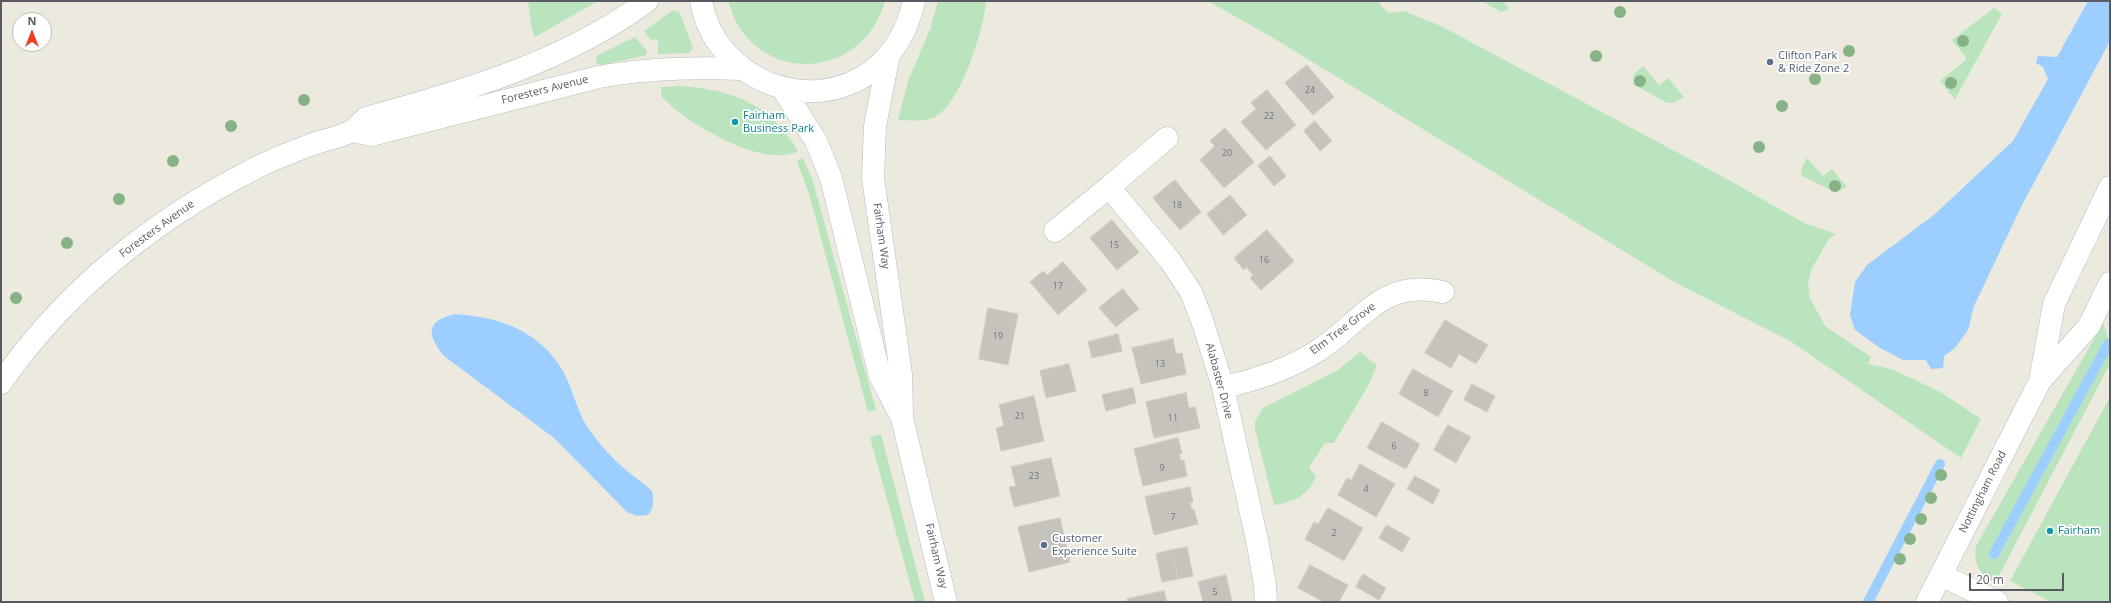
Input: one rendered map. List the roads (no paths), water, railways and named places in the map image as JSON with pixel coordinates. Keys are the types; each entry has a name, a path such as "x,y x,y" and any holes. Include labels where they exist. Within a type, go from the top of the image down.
{"street":[{"name":"Foresters Avenue","path":"1,383 38,335 104,269 165,221 221,185 261,165 352,130 366,118 473,87 529,66 583,41 626,16 647,1"},
{"path":"701,1 709,28 723,51 742,70 762,81 784,89 807,91 830,89 852,82 872,70 889,54 901,38 907,25 914,1"},
{"name":"Fairham Way","path":"889,54 875,126 873,178 901,374 902,418 946,602"},
{"name":"Foresters Avenue","path":"352,130 371,135 599,77 627,72 689,68 742,70"},
{"name":"Fairham Way","path":"784,89 816,141 831,178 880,376 902,418"},
{"path":"1055,231 1167,138"},
{"name":"Alabaster Drive","path":"1109,187 1169,259 1191,292 1203,323 1223,387 1257,540 1265,586 1266,602"},
{"name":"Nottingham Road","path":"2040,381 2054,304 2110,187"},
{"name":"Nottingham Road","path":"1927,602 2040,381 2088,326 2110,283"},
{"name":"Elm Tree Grove","path":"1223,387 1251,381 1288,367 1319,349 1373,306 1392,294 1412,289 1428,289 1443,292"},
{"path":"1940,575 1997,602"}],"water":[{"path":"2088,1 2110,1 2110,41 2021,207 1974,306 1968,330 1955,348 1944,356 1943,368 1931,369 1926,360 1903,360 1880,348 1855,330 1850,315 1855,282 1867,265 1935,214 2013,141 2048,79 2043,67 2036,63 2038,56 2057,57"},
{"path":"455,314 488,319 517,329 531,336 554,357 563,371 586,425 616,461 652,491 653,504 648,515 637,516 627,512 554,438 444,356 434,342 432,330 438,321"}],"waterway":[{"path":"1994,554 2108,344"},
{"path":"1868,602 1940,464"}],"place":[{"name":"Clifton Park & Ride Zone 2","path":"1770,62"},
{"name":"Fairham Business Park","path":"735,122"},
{"name":"Fairham","path":"2050,531"},
{"name":"Customer Experience Suite","path":"1044,545"}]}
